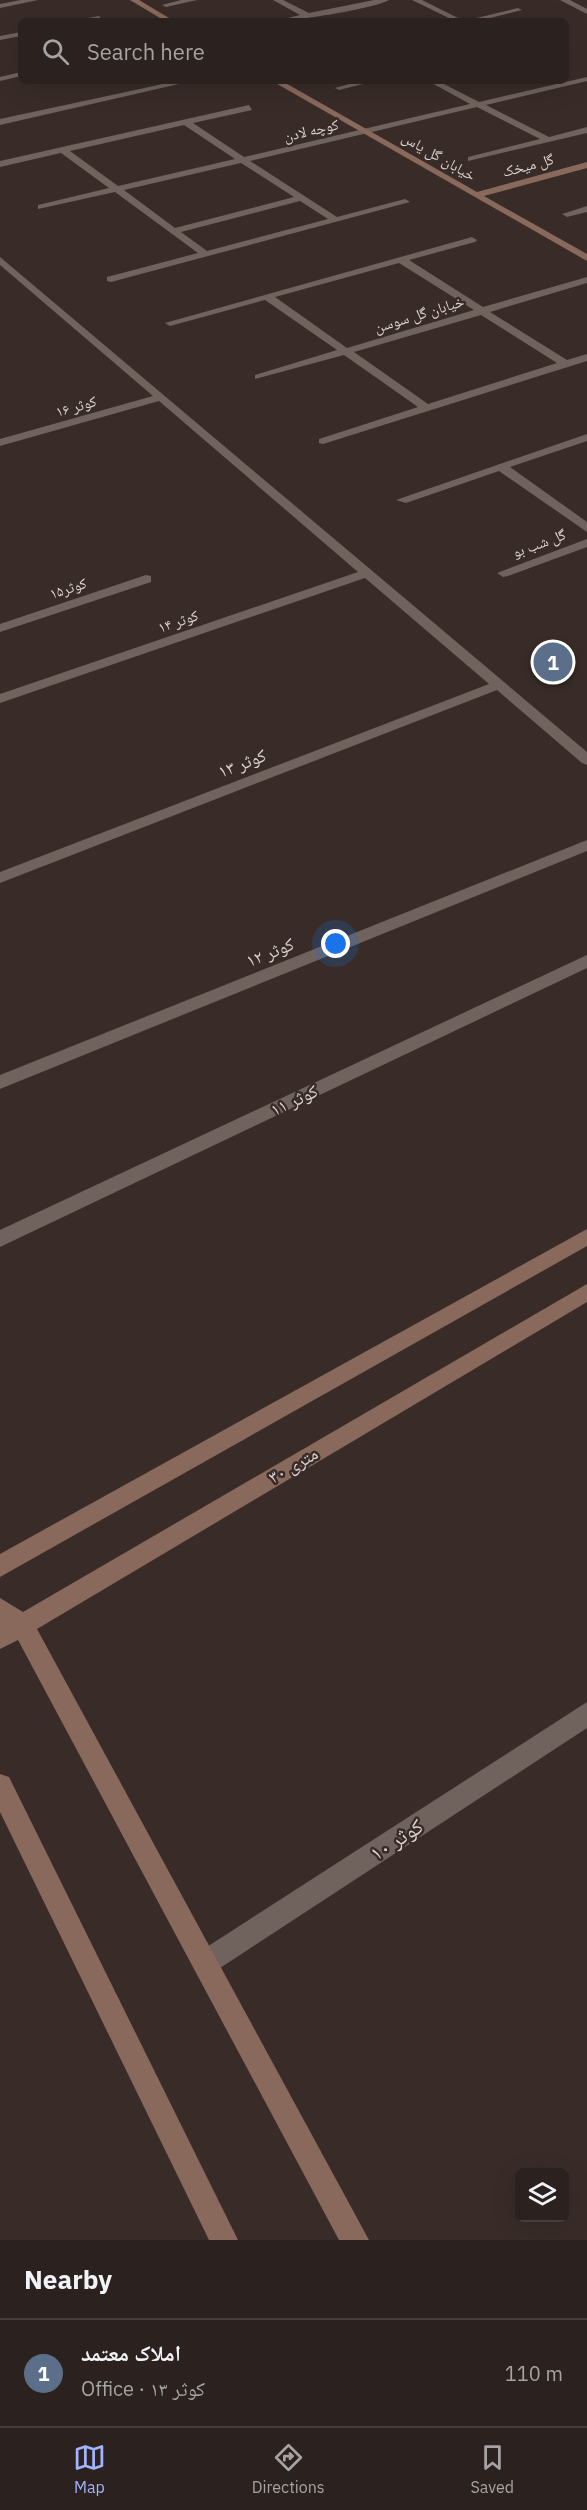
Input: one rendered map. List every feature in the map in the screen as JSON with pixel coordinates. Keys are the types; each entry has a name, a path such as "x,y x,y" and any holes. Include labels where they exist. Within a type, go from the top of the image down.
{"street":[{"path":"1,5 33,0"},
{"path":"134,0 165,18"},
{"path":"166,5 193,0"},
{"path":"277,0 314,18"},
{"path":"294,18 385,0"},
{"path":"416,0 455,18"},
{"path":"564,0 587,12"},
{"path":"482,18 518,10"},
{"path":"0,38 18,35"},
{"path":"569,73 586,80"},
{"path":"0,79 18,75"},
{"name":"کوچه لادن","path":"569,84 586,80"},
{"path":"0,122 174,84"},
{"name":"خیابان گل یاس","path":"281,84 587,258"},
{"path":"339,88 357,84"},
{"path":"438,84 548,140"},
{"name":"کوچه لادن","path":"41,207 568,84"},
{"path":"129,86 138,92"},
{"path":"0,164 249,108"},
{"path":"9,111 19,117"},
{"path":"184,122 335,220"},
{"path":"471,159 587,130"},
{"path":"63,150 205,254"},
{"name":"گل میخک","path":"476,195 587,165"},
{"name":"گل میخک","path":"489,202 587,176"},
{"path":"173,231 302,198"},
{"path":"111,279 405,202"},
{"path":"567,214 587,209"},
{"path":"170,323 472,240"},
{"path":"0,260 587,760"},
{"path":"401,260 566,364"},
{"name":"خیابان گل سوسن","path":"259,377 587,280"},
{"path":"268,297 426,408"},
{"path":"323,441 587,357"},
{"name":"کوثر ۱۶","path":"0,443 160,397"},
{"path":"402,500 587,437"},
{"path":"500,466 587,528"},
{"name":"گل شب بو","path":"503,573 587,543"},
{"name":"کوثر ۱۴","path":"0,699 366,573"},
{"name":"کوثر۱۵","path":"0,627 146,579"},
{"name":"کوثر ۱۳","path":"0,878 498,685"},
{"name":"کوثر ۱۲","path":"0,1082 587,845"},
{"name":"کوثر ۱۱","path":"0,1239 587,960"},
{"path":"0,1566 587,1237"},
{"name":"۳۰ متری","path":"11,1631 587,1292"},
{"path":"0,1610 205,1963 355,2240"},
{"name":"کوثر ۱۰","path":"205,1963 587,1714"},
{"path":"0,1786 224,2240"}],"place":[{"name":"املاک معتمد","path":"553,662"}]}
